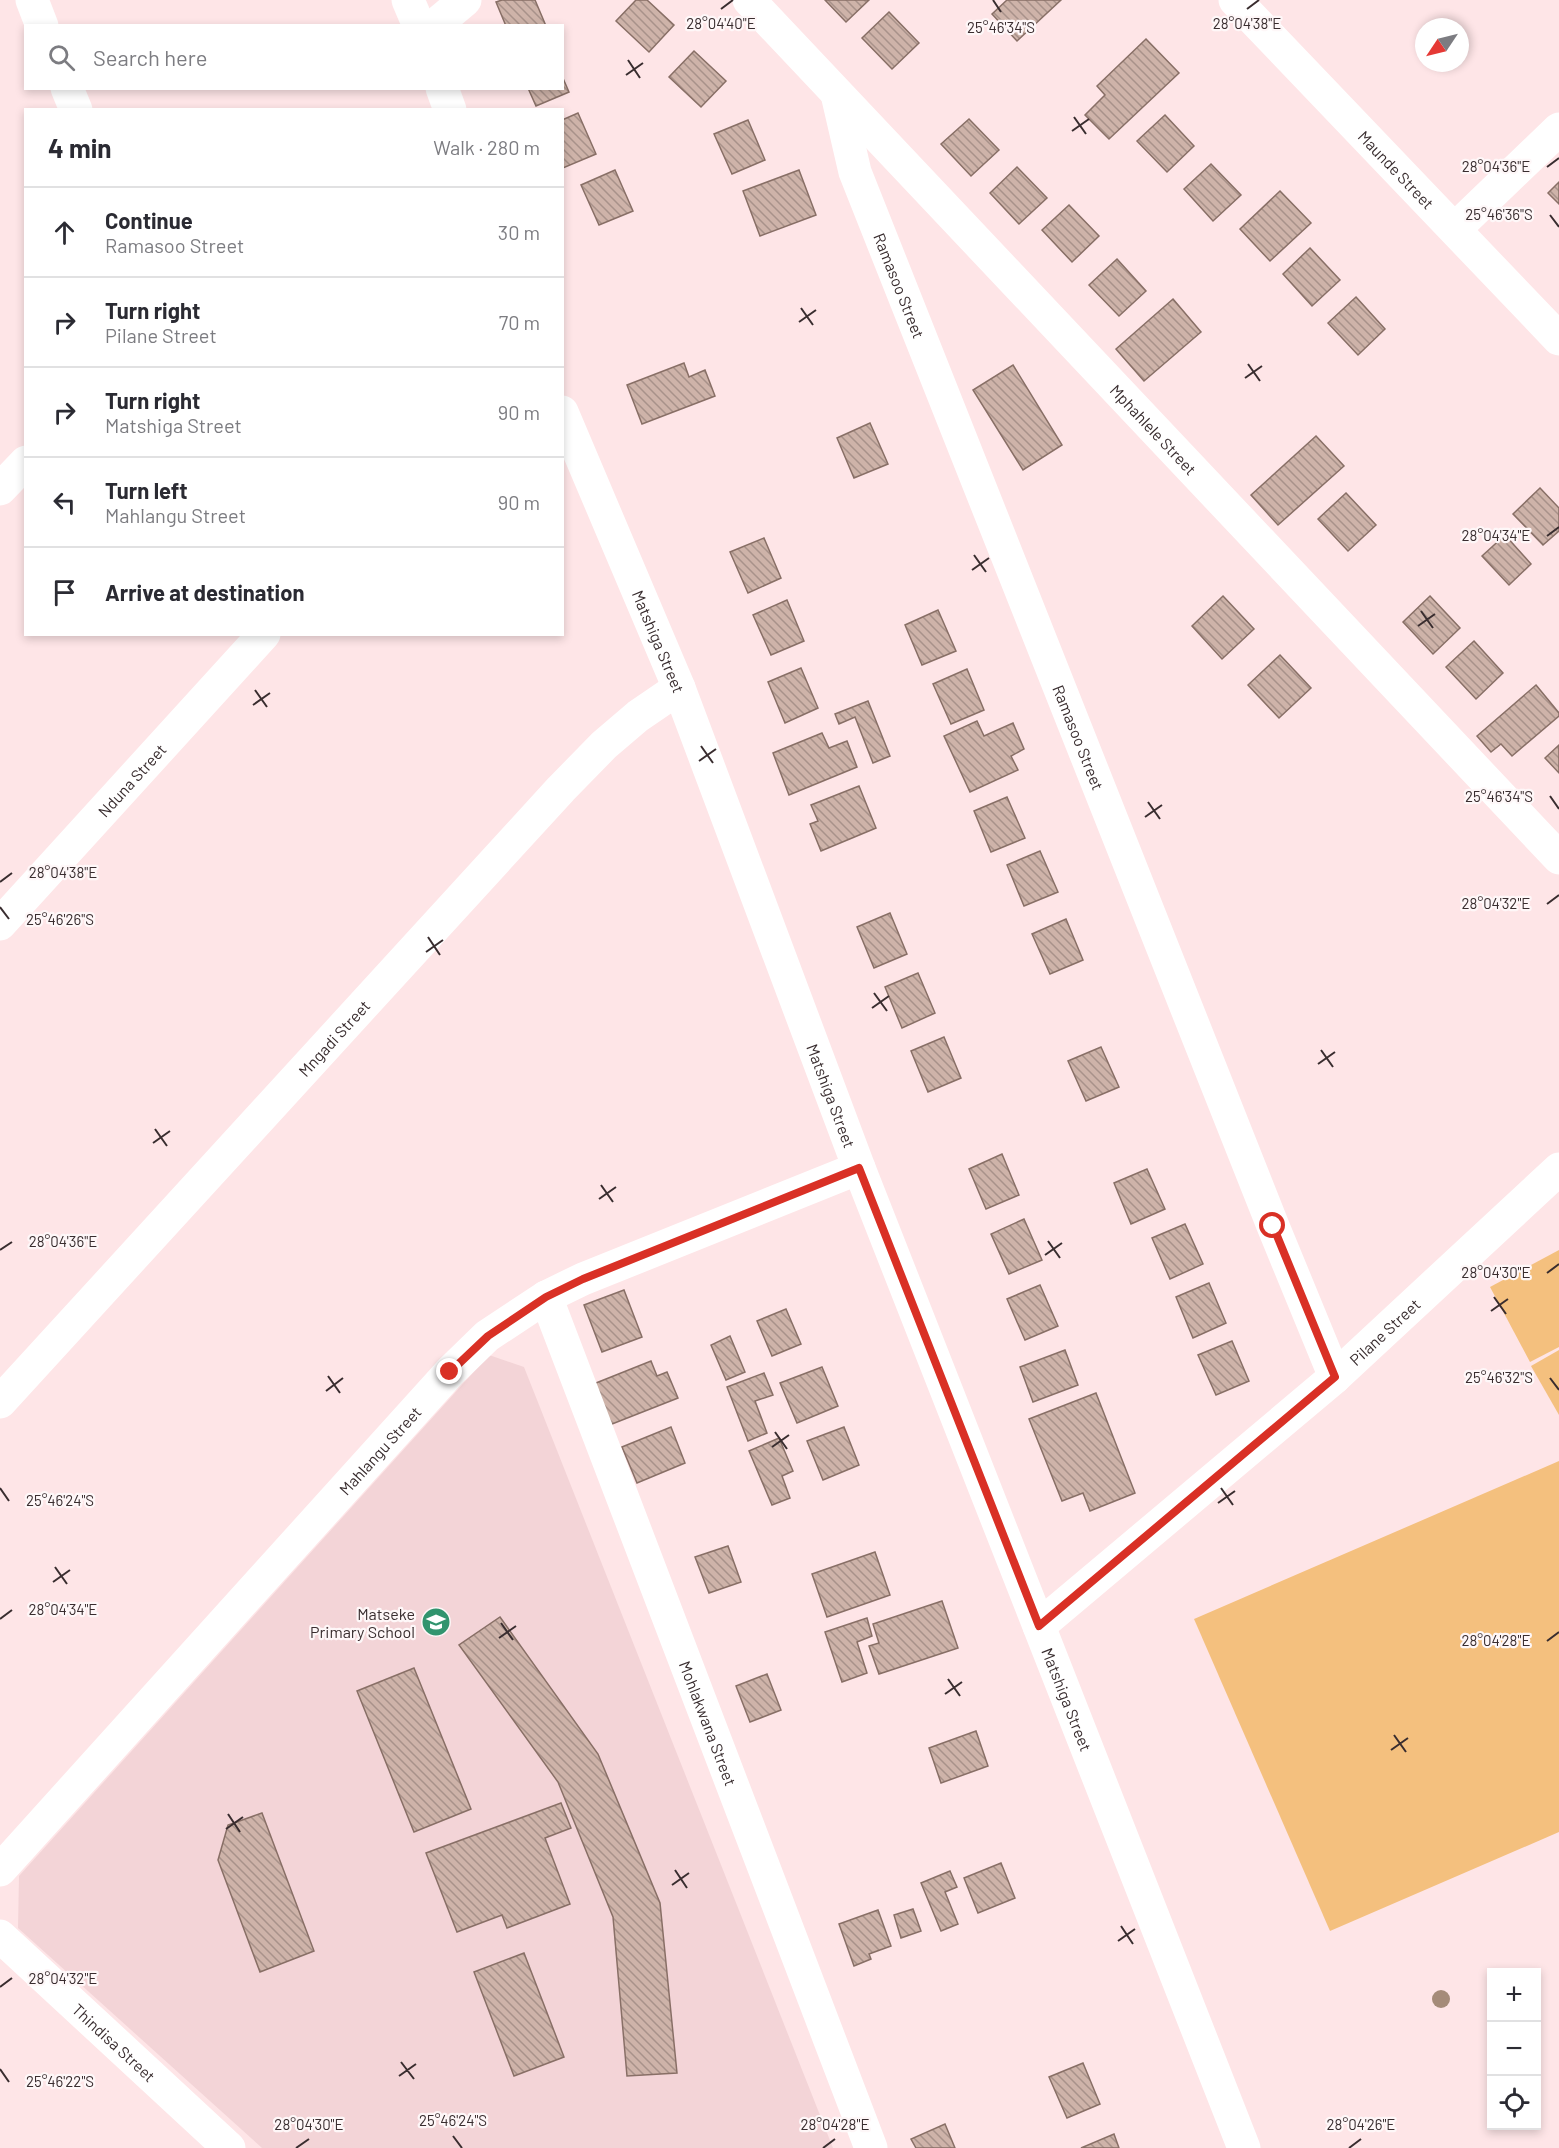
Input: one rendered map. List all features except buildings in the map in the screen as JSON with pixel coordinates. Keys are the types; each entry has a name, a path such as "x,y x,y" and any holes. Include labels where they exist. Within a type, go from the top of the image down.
{"street":[{"path":"32,0 41,24"},
{"path":"408,0 418,24"},
{"path":"436,24 465,0"},
{"name":"Mphahlele Street","path":"749,0 1559,858"},
{"name":"Maunde Street","path":"1235,0 1559,339"},
{"path":"68,90 75,108"},
{"path":"443,90 449,108"},
{"name":"Ramasoo Street","path":"837,94 855,172 1268,1214 1335,1377"},
{"path":"1455,229 1559,129"},
{"name":"Matshiga Street","path":"564,417 679,688 859,1168 1244,2148"},
{"path":"0,489 24,464"},
{"name":"Nduna Street","path":"0,924 262,636"},
{"name":"Mngadi Street","path":"0,1402 561,789 621,730 679,688"},
{"name":"Mahlangu Street","path":"0,1870 450,1372 488,1336 546,1297 622,1262 859,1168"},
{"name":"Pilane Street","path":"1039,1626 1335,1377 1559,1169"},
{"name":"Mohlakwana Street","path":"546,1297 872,2148"},
{"name":"Thindisa Street","path":"0,1936 229,2148"}],"shaded area":[{"path":"1559,1250 1559,1347 1530,1362 1490,1287"},
{"path":"1559,1350 1559,1415 1531,1366"},
{"name":"Matseke Primary School","path":"489,1355 524,1367 833,2148 262,2148 18,1928 19,1876"},
{"path":"1559,1461 1559,1832 1330,1931 1194,1619"}],"place":[{"name":"Matseke Primary School","path":"436,1622"}],"route":[{"path":"450,1372 488,1336 546,1297 622,1262 859,1168 1039,1626 1335,1377 1273,1226"}]}
